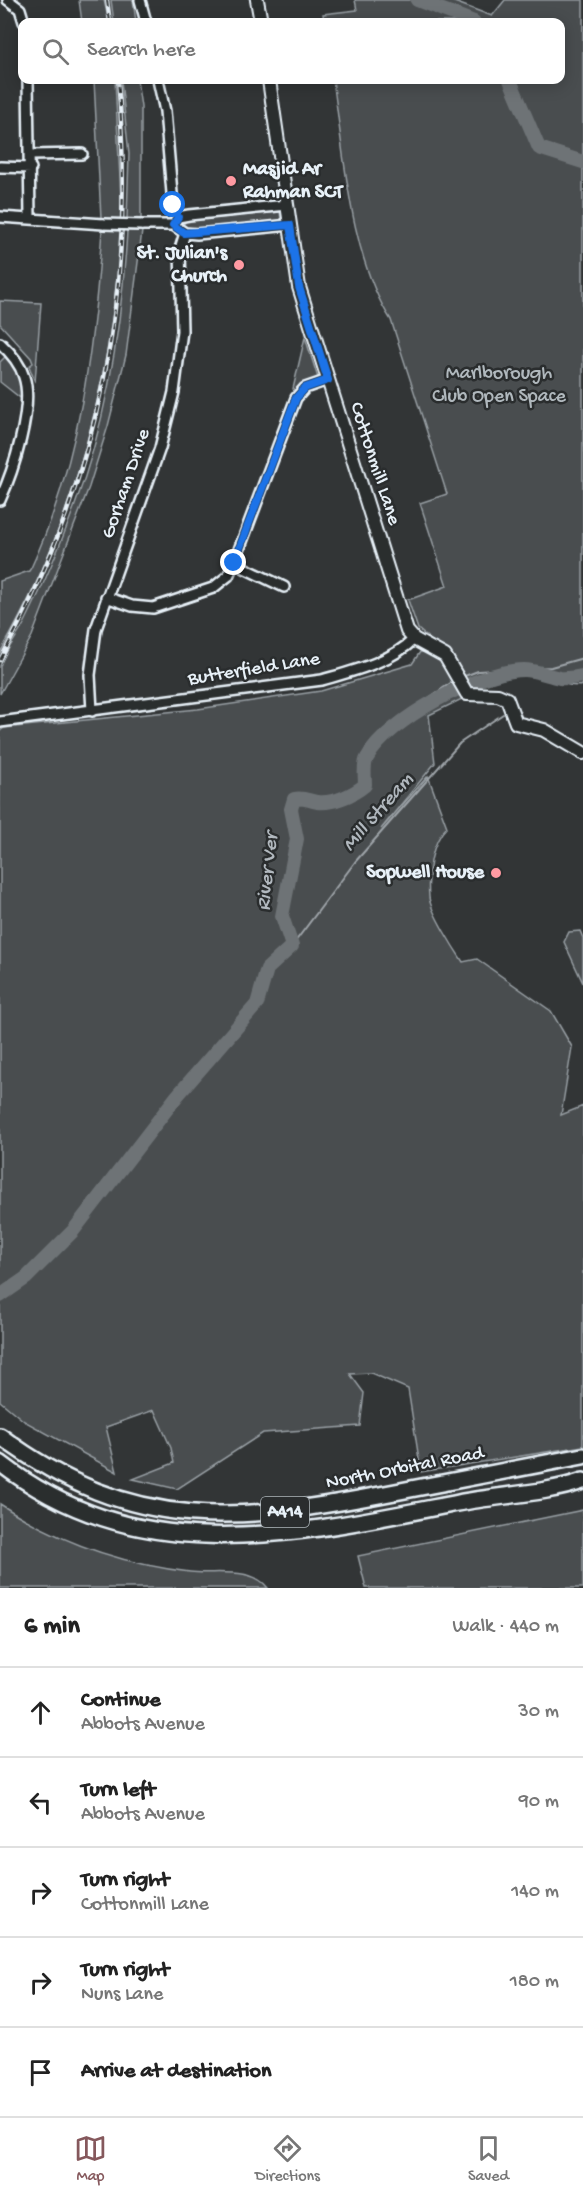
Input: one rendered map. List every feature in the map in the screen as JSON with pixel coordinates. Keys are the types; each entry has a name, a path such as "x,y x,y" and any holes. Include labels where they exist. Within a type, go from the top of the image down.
{"highway":[{"name":"North Orbital Road","path":"0,1436 40,1464 88,1488 158,1509 215,1515 256,1515 317,1507 583,1456"},
{"name":"A414","path":"0,1463 49,1494 93,1514 158,1532 207,1536 242,1537 287,1533 581,1483"}],"street":[{"path":"8,0 20,9 23,18"},
{"path":"140,0 145,18"},
{"path":"257,0 260,18"},
{"path":"28,84 31,155 30,218"},
{"path":"159,84 165,111 175,221 184,233 290,225"},
{"name":"Cottonmill Lane","path":"270,84 299,287 407,631 414,639"},
{"path":"31,155 82,154"},
{"path":"0,167 31,168"},
{"path":"0,217 141,225 287,205"},
{"name":"Gorham Drive","path":"92,711 92,652 106,597 160,448 174,392 182,331 181,245 184,233"},
{"path":"0,343 19,365 27,390 21,429 0,500"},
{"path":"106,597 132,606 153,608 213,588 228,576 296,398 305,388 328,380"},
{"path":"234,563 284,587"},
{"path":"414,639 444,656 470,695 498,695 507,699 516,723 544,730 583,753"},
{"name":"Butterfield Lane","path":"0,722 322,680 362,668 406,647 414,639"}],"green space":[{"path":"79,0 104,0 108,18 81,18"},
{"path":"111,0 133,0 135,18 113,18"},
{"name":"Marlborough Club Open Space","path":"355,0 449,0 492,16 505,0 583,0 583,685 569,685 531,673 523,673 468,685 441,649 418,629 408,600 447,586 420,503 447,494 391,320 377,295 366,266 345,172 334,84 565,84 565,18 324,18 323,14 357,10"},
{"path":"94,84 115,84 122,219 101,218"},
{"path":"121,84 138,84 141,107 141,219 127,220 129,154"},
{"path":"280,212 281,220 247,225 186,228 183,225 186,221"},
{"path":"102,230 121,231 109,341 85,450 49,554 0,653 0,581 29,571 31,568 62,487 73,445 89,360"},
{"path":"127,231 142,231 126,355 108,426 89,487 32,636 0,694 0,666 40,590 87,472 112,370"},
{"path":"0,301 41,303 35,382 29,366 33,363 31,358 0,324"},
{"path":"305,337 318,378 297,392 293,389"},
{"path":"6,356 21,376 23,400 0,382 0,362"},
{"path":"420,652 429,653 442,661 464,698 429,715 435,763 381,829 428,776 447,827 437,841 429,879 430,903 438,921 463,962 477,959 551,1011 572,1047 561,1115 583,1106 583,1446 421,1472 408,1389 371,1373 350,1374 364,1393 360,1426 263,1433 177,1489 133,1479 174,1463 171,1448 154,1410 106,1427 117,1472 24,1421 0,1401 0,731 4,728 198,709 321,691 412,664"},
{"path":"580,931 583,938 583,983 564,942 569,932"},
{"path":"0,1504 44,1530 115,1557 190,1572 243,1574 261,1581 268,1588 0,1588"},
{"path":"583,1510 583,1588 366,1588 358,1556"}],"waterway":[{"name":"River Ver","path":"417,0 464,18"},
{"name":"River Ver","path":"512,84 539,148 583,162"},
{"name":"River Ver","path":"462,677 478,671 551,667 583,658"},
{"name":"River Ver","path":"0,1296 26,1278 73,1231 177,1096 257,1004 267,969 292,946 282,916 297,839 291,809 294,799 330,802 360,789 365,785 367,758 378,743 394,728 437,700 484,678 524,670 560,678 583,676"},
{"path":"418,709 430,697 455,680"},
{"name":"Mill Stream","path":"292,946 355,862 460,743 503,714"}],"railway":[{"path":"107,0 109,18"},
{"path":"0,660 35,591 63,521 86,451 104,379 115,306 122,232 122,157 118,84"}],"place":[{"name":"Masjid Ar Rahman SCT","path":"231,181"},
{"name":"St. Julian's Church","path":"239,265"},
{"name":"Sopwell House","path":"496,873"}],"route":[{"path":"173,205 178,217 173,225 184,233 197,234 290,225 299,287 328,380 305,388 296,398 234,563"}]}
